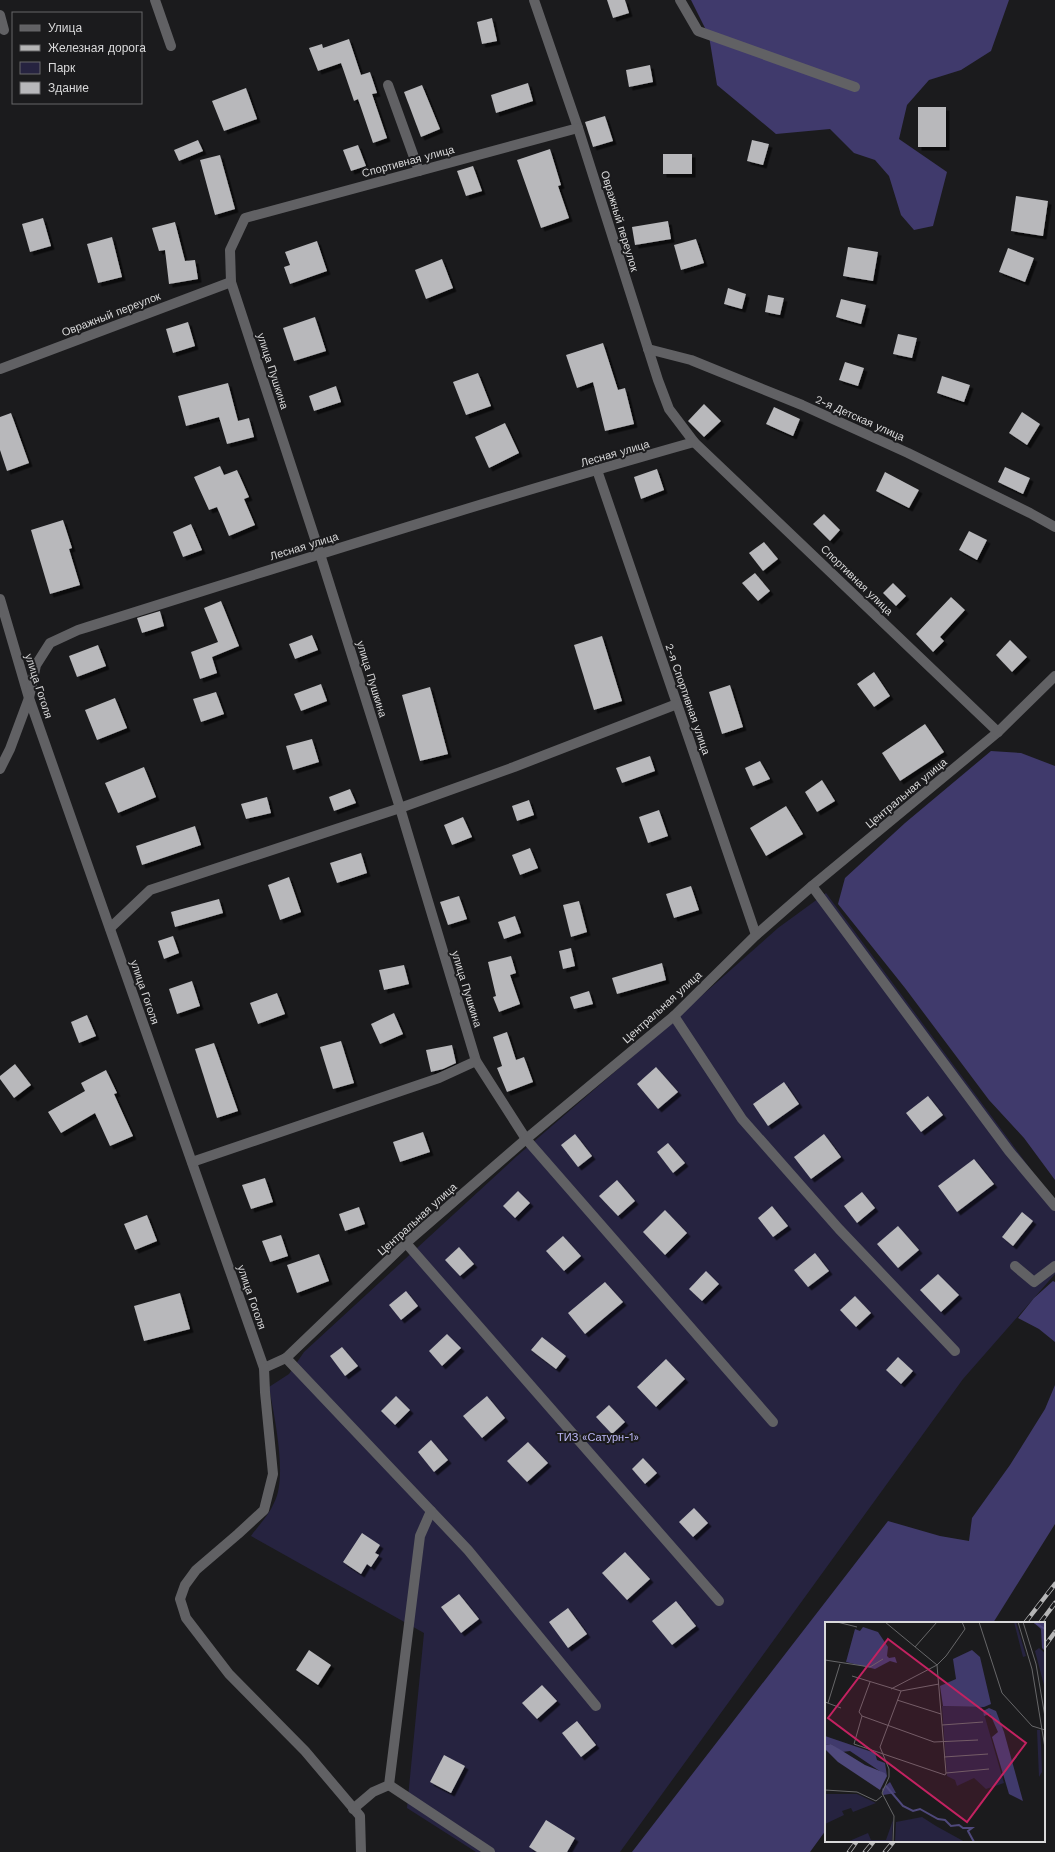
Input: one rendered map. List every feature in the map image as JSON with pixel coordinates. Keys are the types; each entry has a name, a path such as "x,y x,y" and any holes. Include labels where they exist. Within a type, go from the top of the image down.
{"street":[{"path":"155,0 171,46"},
{"name":"Овражный переулок","path":"534,0 578,128 648,350 669,409 697,444"},
{"path":"680,0 698,31 855,87"},
{"path":"0,15 4,30"},
{"path":"388,85 419,171"},
{"name":"Спортивная улица","path":"245,218 578,128"},
{"name":"улица Пушкина","path":"245,218 230,250 231,282 320,554 400,808 476,1061 526,1139 773,1422"},
{"name":"Овражный переулок","path":"0,369 231,282"},
{"name":"2-я Детская улица","path":"648,350 691,360 802,405 908,453 1030,513 1055,527"},
{"name":"Спортивная улица","path":"697,444 998,732"},
{"name":"Лесная улица","path":"0,769 10,749 29,698 36,665 50,643 78,630 320,554 597,470 697,444"},
{"name":"2-я Спортивная улица","path":"597,470 756,935"},
{"name":"улица Гоголя","path":"0,599 29,698 264,1368 273,1474 264,1510 196,1570 185,1585 180,1599 186,1618 229,1674 305,1751 360,1816 361,1852"},
{"name":"Центральная улица","path":"286,1358 406,1243 526,1139 674,1016 756,935 812,886 998,732 1055,676"},
{"path":"110,928 150,890 400,808 514,767 677,704"},
{"path":"812,886 1009,1151 1055,1206"},
{"path":"674,1016 742,1119 839,1229 955,1351"},
{"path":"192,1162 439,1078 476,1061"},
{"path":"406,1243 719,1601"},
{"path":"1015,1266 1034,1282 1055,1266"},
{"path":"264,1368 286,1358 468,1550 596,1706"},
{"path":"388,1785 420,1536 431,1511"},
{"path":"353,1809 373,1792 388,1785"},
{"path":"388,1785 490,1852"}],"green space":[{"name":"ТИЗ «Сатурн-1»","path":"826,893 1055,1202 1055,1274 963,1379 620,1852 476,1852 407,1808 424,1633 251,1536 274,1503 278,1492 280,1478 279,1446 269,1387 289,1374 304,1352 517,1156 646,1045 778,928"}],"shaded area":[{"path":"691,0 1009,0 991,51 961,70 929,80 907,105 899,139 947,172 933,226 914,230 901,215 889,176 875,160 854,153 830,129 776,134 717,85 709,36"},
{"path":"991,751 1021,753 1055,766 1055,1180 1024,1138 989,1100 905,988 838,904 845,878 905,823"},
{"path":"1053,1281 1055,1282 1055,1342 1039,1329 1018,1318 1034,1298"},
{"path":"1055,1385 1055,1524 994,1622 825,1622 825,1831 810,1852 632,1852 888,1521 940,1536 969,1541 972,1518 1010,1465 1045,1409"}],"building":[{"path":"607,0 625,0 629,13 613,18"},
{"path":"492,18 497,41 482,44 477,22"},
{"path":"349,39 361,75 370,72 377,93 372,94 387,138 373,143 358,99 354,101 341,63 318,71 309,48 322,44 323,48"},
{"path":"650,65 653,82 629,87 626,70"},
{"path":"528,83 533,101 496,113 491,95"},
{"path":"422,85 440,129 421,137 404,92"},
{"path":"246,88 257,119 224,131 212,101"},
{"path":"918,107 946,107 946,147 918,147"},
{"path":"605,116 613,141 593,147 585,122"},
{"path":"198,140 203,151 179,161 174,150"},
{"path":"752,140 769,144 763,165 747,161"},
{"path":"358,145 366,166 351,171 343,150"},
{"path":"550,149 561,185 558,186 569,218 541,228 517,160"},
{"path":"663,154 692,154 692,174 663,174"},
{"path":"220,155 235,209 215,215 200,160"},
{"path":"473,166 482,191 466,196 457,171"},
{"path":"1016,196 1048,201 1043,236 1011,231"},
{"path":"43,218 51,246 30,252 22,224"},
{"path":"668,221 671,239 635,245 632,227"},
{"path":"175,222 185,261 195,260 198,279 169,284 165,250 159,251 152,228"},
{"path":"112,237 122,277 98,283 87,244"},
{"path":"696,239 704,263 681,270 674,245"},
{"path":"317,241 327,271 290,284 284,267 290,265 285,252"},
{"path":"848,247 878,252 873,281 843,276"},
{"path":"1008,248 1034,258 1025,282 999,272"},
{"path":"442,259 453,288 426,299 415,270"},
{"path":"728,288 746,294 742,309 724,304"},
{"path":"768,295 784,298 780,315 765,312"},
{"path":"841,299 866,305 861,324 836,317"},
{"path":"315,317 326,351 294,361 283,328"},
{"path":"188,322 195,346 173,353 166,329"},
{"path":"898,334 917,338 912,358 893,354"},
{"path":"603,343 618,390 625,388 634,424 605,431 593,382 577,388 566,355"},
{"path":"845,362 864,368 858,386 839,380"},
{"path":"478,373 491,406 466,415 453,382"},
{"path":"942,376 970,385 964,402 937,393"},
{"path":"228,383 238,421 249,418 254,437 227,444 219,417 186,426 178,396"},
{"path":"336,386 341,402 314,411 309,396"},
{"path":"704,404 721,421 704,437 688,421"},
{"path":"774,407 800,419 793,436 766,424"},
{"path":"1022,412 1040,424 1027,445 1009,433"},
{"path":"11,413 29,463 7,471 0,450 0,417"},
{"path":"505,423 519,453 489,468 475,437"},
{"path":"220,466 224,475 237,470 249,497 244,499 255,525 229,536 217,507 209,510 194,477"},
{"path":"1005,467 1030,478 1023,494 998,482"},
{"path":"657,469 664,490 641,499 634,477"},
{"path":"885,472 919,490 909,508 876,491"},
{"path":"824,514 840,530 830,541 813,524"},
{"path":"63,520 72,548 69,549 80,585 50,594 31,530"},
{"path":"191,524 202,550 183,557 173,532"},
{"path":"969,531 987,540 977,560 959,550"},
{"path":"764,542 778,559 763,571 749,553"},
{"path":"755,573 770,591 758,601 742,583"},
{"path":"893,583 906,596 896,606 883,593"},
{"path":"951,597 965,610 940,637 944,641 933,652 916,634"},
{"path":"221,601 239,646 212,657 217,673 200,679 191,652 218,642 204,608"},
{"path":"160,611 164,626 142,633 137,618"},
{"path":"312,635 318,650 295,659 289,644"},
{"path":"602,636 622,701 594,710 574,645"},
{"path":"1010,640 1027,657 1012,672 996,655"},
{"path":"98,645 106,666 77,677 69,656"},
{"path":"874,672 890,696 874,707 857,684"},
{"path":"321,684 327,701 301,711 294,694"},
{"path":"730,685 743,727 722,734 709,692"},
{"path":"430,687 448,754 420,761 402,695"},
{"path":"216,692 224,714 201,722 193,699"},
{"path":"115,698 127,728 97,740 85,710"},
{"path":"925,724 944,752 900,781 882,753"},
{"path":"312,739 319,762 293,770 286,746"},
{"path":"650,756 655,771 622,783 616,768"},
{"path":"760,761 770,779 753,786 745,768"},
{"path":"144,767 156,797 118,813 105,783"},
{"path":"822,780 835,801 817,812 805,792"},
{"path":"350,789 356,803 334,811 329,797"},
{"path":"267,797 271,813 246,819 241,804"},
{"path":"529,800 534,815 517,821 512,806"},
{"path":"786,806 803,834 766,856 750,828"},
{"path":"659,810 668,836 648,843 639,817"},
{"path":"463,817 472,837 452,845 444,825"},
{"path":"195,826 201,845 142,865 136,846"},
{"path":"530,848 538,868 520,875 512,855"},
{"path":"361,853 367,873 337,883 330,863"},
{"path":"289,877 301,912 280,920 268,885"},
{"path":"691,886 699,910 674,918 666,894"},
{"path":"459,896 467,919 448,925 440,902"},
{"path":"219,899 223,913 175,927 171,912"},
{"path":"579,901 587,932 571,937 563,905"},
{"path":"515,916 521,933 504,939 498,922"},
{"path":"173,936 179,953 164,959 158,941"},
{"path":"571,948 575,966 563,969 559,951"},
{"path":"511,956 516,973 510,975 520,1004 499,1012 493,997 496,996 488,962"},
{"path":"662,963 666,980 617,994 612,978"},
{"path":"404,965 409,984 384,990 379,970"},
{"path":"192,981 200,1006 177,1014 169,989"},
{"path":"589,991 593,1004 574,1009 570,997"},
{"path":"277,993 285,1014 258,1024 250,1003"},
{"path":"394,1013 403,1034 380,1044 371,1024"},
{"path":"87,1015 96,1036 79,1043 71,1022"},
{"path":"507,1032 516,1060 524,1057 533,1082 507,1092 497,1068 502,1066 493,1037"},
{"path":"341,1041 354,1083 333,1089 320,1047"},
{"path":"214,1043 238,1111 217,1118 195,1049"},
{"path":"452,1045 456,1063 443,1069 431,1072 426,1050"},
{"path":"15,1064 31,1085 14,1098 0,1079 0,1076"},
{"path":"656,1067 678,1092 658,1109 637,1084"},
{"path":"106,1070 117,1093 114,1094 133,1136 110,1146 95,1113 61,1133 48,1112 85,1091 81,1083"},
{"path":"784,1082 799,1104 768,1126 753,1104"},
{"path":"928,1096 943,1115 921,1132 906,1113"},
{"path":"423,1132 430,1152 400,1162 393,1142"},
{"path":"575,1134 592,1156 578,1167 561,1145"},
{"path":"824,1134 841,1157 811,1179 794,1157"},
{"path":"668,1143 685,1163 673,1173 657,1152"},
{"path":"974,1159 994,1184 957,1212 938,1186"},
{"path":"265,1178 273,1202 251,1209 242,1185"},
{"path":"617,1180 635,1201 618,1216 599,1196"},
{"path":"518,1191 530,1203 515,1218 503,1206"},
{"path":"862,1192 875,1208 857,1223 844,1206"},
{"path":"772,1206 788,1226 773,1237 758,1218"},
{"path":"359,1207 365,1224 345,1231 339,1214"},
{"path":"665,1210 687,1233 665,1255 643,1232"},
{"path":"1022,1212 1033,1221 1013,1246 1002,1237"},
{"path":"147,1215 157,1241 135,1250 124,1224"},
{"path":"898,1226 919,1250 898,1268 877,1244"},
{"path":"281,1235 288,1256 270,1262 262,1241"},
{"path":"563,1236 581,1256 564,1271 546,1251"},
{"path":"459,1247 474,1264 460,1276 445,1260"},
{"path":"815,1253 829,1271 808,1287 794,1270"},
{"path":"319,1254 329,1281 297,1293 287,1265"},
{"path":"706,1271 719,1284 702,1301 689,1289"},
{"path":"938,1274 959,1295 941,1312 920,1290"},
{"path":"605,1282 623,1302 585,1334 568,1313"},
{"path":"406,1291 418,1306 401,1320 389,1305"},
{"path":"180,1293 190,1329 144,1341 134,1306"},
{"path":"855,1296 871,1313 856,1327 840,1310"},
{"path":"447,1334 461,1348 442,1366 429,1351"},
{"path":"542,1337 566,1356 556,1369 531,1350"},
{"path":"342,1347 358,1366 345,1376 330,1356"},
{"path":"898,1357 913,1371 901,1384 886,1370"},
{"path":"666,1359 685,1379 656,1407 637,1387"},
{"path":"396,1396 410,1410 395,1425 381,1411"},
{"path":"487,1396 505,1418 482,1438 463,1416"},
{"path":"609,1405 625,1422 612,1434 596,1417"},
{"path":"431,1440 448,1460 434,1472 418,1452"},
{"path":"528,1442 548,1463 527,1482 507,1461"},
{"path":"643,1458 657,1473 645,1484 632,1469"},
{"path":"694,1508 708,1523 693,1537 679,1522"},
{"path":"362,1533 380,1545 375,1553 379,1555 371,1567 367,1564 361,1574 343,1562"},
{"path":"625,1552 650,1579 627,1600 602,1573"},
{"path":"459,1594 479,1619 461,1633 441,1607"},
{"path":"676,1601 696,1626 672,1645 652,1621"},
{"path":"568,1608 587,1634 568,1648 549,1622"},
{"path":"309,1650 331,1665 318,1685 296,1670"},
{"path":"542,1685 557,1701 537,1719 522,1703"},
{"path":"577,1721 596,1745 581,1757 562,1733"},
{"path":"444,1755 465,1766 451,1793 430,1782"},
{"path":"546,1820 575,1838 567,1852 537,1852 529,1847"}],"railway":[{"path":"1026,1622 1055,1584"},
{"path":"1041,1622 1055,1603"},
{"path":"1045,1646 1055,1632"},
{"path":"849,1852 856,1842"},
{"path":"865,1852 873,1842"},
{"path":"885,1852 893,1842"}]}
